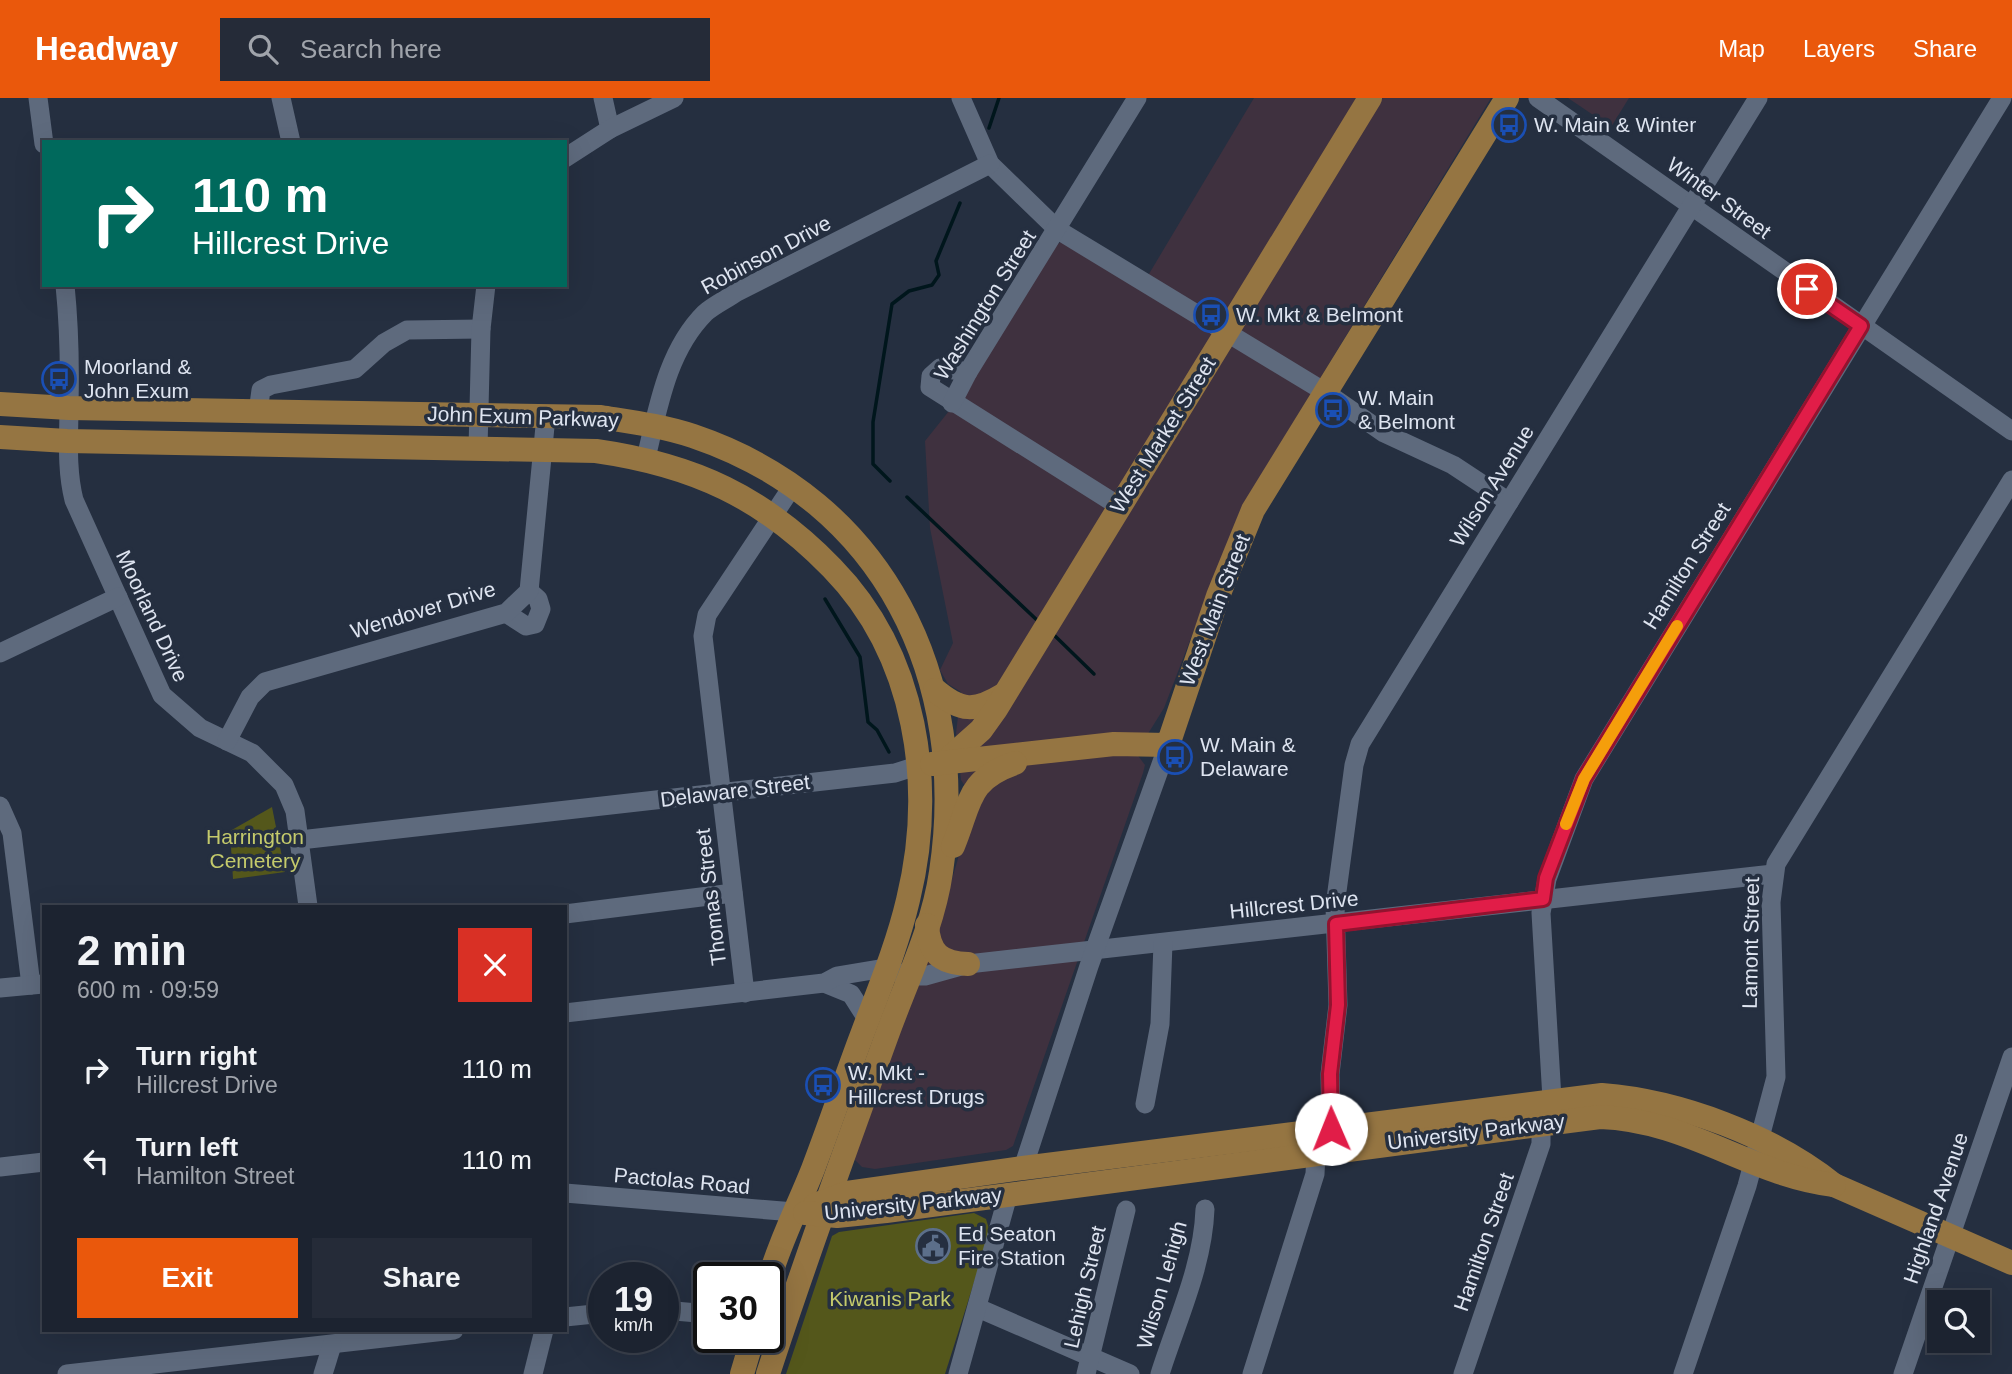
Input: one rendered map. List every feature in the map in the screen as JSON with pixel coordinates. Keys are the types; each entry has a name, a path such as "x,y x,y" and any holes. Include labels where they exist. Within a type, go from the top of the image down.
{"main road":[{"name":"West Market Street","path":"945,762 981,730 1370,98"},
{"name":"West Main Street","path":"1168,745 1184,691 1253,510 1507,98"},
{"name":"John Exum Parkway","path":"0,404 69,408 601,417 654,425 725,449 792,487 858,544 891,589 916,637 935,690 945,762 947,829 941,876 927,925"},
{"name":"John Exum Parkway","path":"0,437 67,441 596,451 646,458 707,478 772,514 854,590 871,617 897,671 910,706 920,765 916,845 896,972"},
{"path":"935,690 955,706 968,708 986,705 1003,695"},
{"path":"981,730 979,742 982,750 998,758"},
{"name":"Delaware Street","path":"920,765 1044,754 1114,744 1168,745"},
{"path":"941,876 971,796 979,783 989,773 1044,754"},
{"path":"776,1262 867,1019 927,925"},
{"path":"927,925 928,941 939,956 950,963 968,964"},
{"path":"784,1303 822,1208 896,972"},
{"name":"University Parkway","path":"822,1208 847,1193 1552,1099 1602,1095 1661,1102 1689,1110 1756,1152"},
{"name":"University Parkway","path":"794,1212 822,1208 861,1214 1600,1117 1646,1122 1701,1139 1811,1166 1834,1185 2012,1263"},
{"path":"742,1374 748,1353"},
{"path":"768,1374 771,1353"}],"street":[{"path":"38,98 43,140"},
{"path":"281,98 291,140"},
{"path":"603,98 610,129"},
{"path":"567,157 610,129 674,98"},
{"path":"961,98 990,164 1058,230 1325,392 1384,433 1453,465 1509,502"},
{"name":"Washington Street","path":"952,403 968,372 1137,98"},
{"name":"Winter Street","path":"1538,98 2012,431"},
{"name":"Wilson Avenue","path":"1331,1129 1330,1074 1338,1005 1335,906 1354,765 1360,744 1759,98"},
{"name":"Hamilton Street","path":"1552,1099 1541,913 1546,878 1584,779 2002,98"},
{"name":"Robinson Drive","path":"646,458 675,356 685,336 707,311 737,292 990,164"},
{"name":"Moorland Drive","path":"65,287 70,332 67,441 69,481 74,500 162,695 200,728 252,753 284,786 295,811 308,905"},
{"path":"478,448 485,287"},
{"path":"258,412 261,390 271,384 355,369 384,343 407,330 481,330"},
{"path":"968,372 940,368 931,376 930,387 1119,506"},
{"path":"506,613 526,626 535,624 541,609 538,599 529,591 545,416"},
{"name":"Lamont Street","path":"1683,1374 1756,1152 1776,1077 1771,902 1776,864 2012,480"},
{"name":"Thomas Street","path":"745,993 703,636 707,615 792,487"},
{"name":"Wendover Drive","path":"227,741 250,696 265,682 506,613 529,591"},
{"path":"0,653 118,597"},
{"name":"West Main Street","path":"1023,1168 1094,951 1168,745"},
{"name":"Delaware Street","path":"300,840 899,773 920,765"},
{"path":"0,806 12,833 38,984 0,988"},
{"name":"Hillcrest Drive","path":"567,1013 824,983 837,976 896,972 925,976 968,964 1773,874"},
{"path":"567,914 733,893"},
{"path":"1145,1104 1160,1024 1163,943"},
{"path":"824,983 850,994 867,1019"},
{"name":"Highland Avenue","path":"1903,1374 2012,1057"},
{"name":"Hamilton Street","path":"1463,1374 1541,1144 1541,1123"},
{"path":"1251,1374 1315,1174 1316,1153"},
{"path":"0,1167 42,1162"},
{"name":"Pactolas Road","path":"567,1194 794,1212"},
{"path":"958,1374 1007,1195"},
{"name":"Wilson Lehigh","path":"1160,1374 1184,1306 1204,1230 1205,1209"},
{"name":"Lehigh Street","path":"1089,1366 1126,1210"},
{"path":"978,1308 1089,1366 1130,1374"},
{"path":"567,1317 588,1315"},
{"path":"67,1374 120,1371 438,1332"},
{"path":"533,1374 544,1332"},
{"path":"323,1374 332,1345"}],"shaded area":[{"path":"1254,98 1491,98 1241,508 1164,708 1136,753 1145,765 1143,773 1013,1146 1006,1150 875,1169 862,1167 854,1159 937,930 975,801 961,780 956,733 961,692 948,684 940,670 953,643 930,528 925,441 965,391 1054,246 1061,242 1140,289"},
{"path":"1568,98 1629,98 1611,127"}],"green space":[{"name":"Harrington Cemetery","path":"272,807 285,872 233,879 230,831"},
{"name":"Kiwanis Park","path":"974,1213 986,1219 990,1232 945,1374 786,1374 832,1236 839,1232"}],"waterway":[{"path":"989,128 999,98"},
{"path":"890,481 873,464 873,422 892,304 909,291 932,285 939,275 936,261 960,203"},
{"path":"907,497 1039,622"},
{"path":"825,599 860,657 868,722 877,730 889,752"},
{"path":"1053,634 1094,674"}],"slow traffic":[{"path":"1566,824 1584,779 1677,626"}],"place":[{"name":"W. Main & Winter","path":"1509,125"},
{"name":"W. Mkt & Belmont","path":"1211,315"},
{"name":"Moorland & John Exum","path":"59,379"},
{"name":"W. Main & Belmont","path":"1333,410"},
{"name":"W. Main & Delaware","path":"1175,757"},
{"name":"W. Mkt - Hillcrest Drugs","path":"823,1085"},
{"name":"Ed Seaton Fire Station","path":"933,1246"}],"route":[{"path":"1331,1129 1330,1074 1338,1005 1336,924 1543,899 1546,878 1584,779 1861,326 1807,289"}]}
